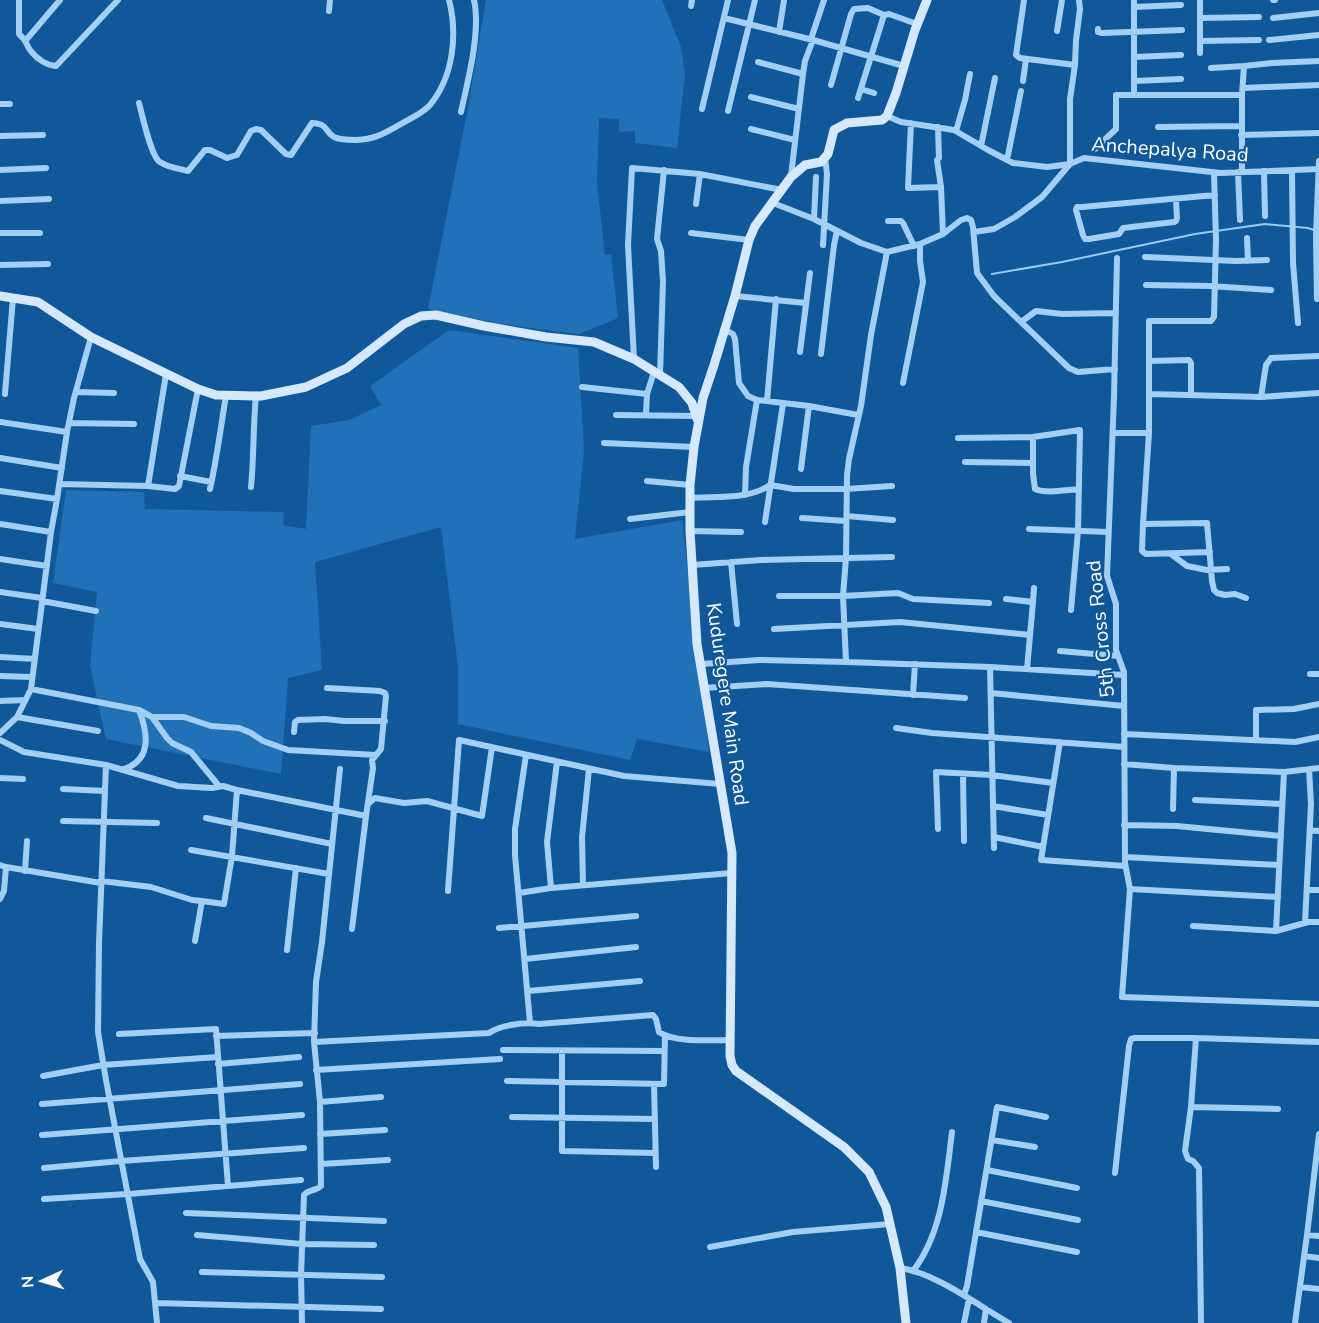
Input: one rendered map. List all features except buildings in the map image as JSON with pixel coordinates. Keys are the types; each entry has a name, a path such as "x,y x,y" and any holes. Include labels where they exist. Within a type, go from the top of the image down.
{"street":[{"path":"19,0 19,34 26,40 29,50 46,65 56,66 118,0"},
{"path":"26,40 60,0"},
{"path":"329,11 330,0"},
{"path":"139,103 159,162 188,171 205,150 227,158 237,155 251,131 256,129 261,130 286,154 291,155 312,123 319,123 327,127 332,136 338,138 356,140 375,138 421,113 438,93 448,73 451,54 453,27 449,0"},
{"path":"461,112 476,32 477,12 474,0"},
{"path":"702,109 728,0"},
{"path":"728,111 755,0"},
{"path":"779,32 784,0"},
{"path":"791,177 805,61 824,0"},
{"path":"823,245 825,157 828,154 834,130 847,123 882,120 887,116 927,0"},
{"path":"1024,0 1015,52 1017,57 1075,65"},
{"path":"1057,31 1062,0"},
{"path":"974,232 994,229 1015,217 1042,197 1070,164 1070,99 1080,9 1078,0"},
{"path":"1200,0 1200,53"},
{"path":"1134,95 1134,3 1181,5"},
{"path":"831,85 854,9 868,8 917,24"},
{"path":"1274,18 1319,13"},
{"path":"858,98 884,15"},
{"path":"1200,18 1259,17"},
{"path":"724,18 812,39 904,66"},
{"path":"1098,29 1100,33 1182,30"},
{"path":"1269,40 1319,35"},
{"path":"1200,41 1259,40"},
{"path":"1134,57 1181,55"},
{"path":"1023,81 1026,59"},
{"path":"758,62 803,74"},
{"path":"1210,68 1319,62"},
{"path":"1240,219 1244,66"},
{"path":"956,131 970,74"},
{"path":"981,146 995,78"},
{"path":"1134,81 1181,79"},
{"path":"1095,149 1116,129 1116,94 1243,92 1319,85"},
{"path":"861,89 874,93"},
{"path":"1007,160 1021,91"},
{"path":"751,97 799,109"},
{"path":"0,104 10,104"},
{"name":"Anchepalya Road","path":"887,116 901,122 956,131 1013,163 1047,167 1070,164 1084,158 1214,173 1319,169"},
{"path":"911,123 908,188 941,187"},
{"path":"1158,127 1242,126"},
{"path":"938,127 939,158 937,160 941,187 943,234"},
{"path":"751,129 795,140"},
{"path":"1241,135 1319,133"},
{"path":"0,136 43,135"},
{"name":"Kuduregere Main Road","path":"825,157 820,162 805,165 791,177 755,226 748,240 735,296 697,419 690,485 690,531 697,644 732,853 730,1040 732,1065 736,1071 844,1147 869,1172 886,1207 900,1268 906,1323"},
{"path":"1317,299 1316,234 1319,161"},
{"path":"0,170 46,168"},
{"path":"634,359 628,245 632,168 700,174 782,190"},
{"path":"646,414 647,394 657,374 663,281 661,251 657,239 664,170"},
{"path":"1292,170 1293,263 1298,323"},
{"path":"1263,171 1265,216"},
{"path":"1210,552 1149,555 1142,551 1149,433 1149,321 1210,321 1214,317 1216,240 1214,173"},
{"path":"696,204 700,174"},
{"path":"814,219 816,177"},
{"path":"1176,199 1177,218 1174,222 1123,228 1119,234 1089,239 1083,236 1076,210 1077,207 1215,195"},
{"path":"0,201 49,199"},
{"path":"773,203 814,219 861,243 887,252 917,245 943,234 967,218 971,220 974,232 977,273 994,296 1069,368 1078,372 1115,369"},
{"path":"888,221 901,221 917,245 923,282 903,383"},
{"path":"821,354 837,231"},
{"path":"0,233 40,233"},
{"path":"691,234 748,240"},
{"path":"1248,238 1248,261"},
{"path":"846,662 843,596 849,459 887,252"},
{"path":"1145,257 1267,260"},
{"name":"5th Cross Road","path":"1117,258 1107,576 1116,604 1116,650 1124,675 1125,866 1130,889 1122,996 1319,1004"},
{"path":"0,265 48,264"},
{"path":"800,352 810,273"},
{"path":"1146,285 1271,290"},
{"path":"0,296 38,302 91,337 165,374 216,395 256,396 306,387 347,368 404,324 421,316 436,315 546,337 594,342 634,359 679,387 692,402 697,419 646,414 616,415"},
{"path":"735,296 806,303"},
{"path":"5,394 13,298"},
{"path":"767,401 776,299"},
{"path":"1020,322 1036,311 1062,314 1116,313"},
{"path":"724,329 733,334 735,339 739,383 748,396 757,400 858,415"},
{"path":"0,733 17,717 31,689 51,532 67,432 91,337"},
{"path":"1261,397 1266,365 1271,358 1319,356"},
{"path":"1149,361 1189,360 1191,363 1191,395"},
{"path":"148,486 165,374"},
{"path":"582,387 647,394"},
{"path":"60,484 148,486 175,489 179,486 198,389"},
{"path":"76,392 114,393"},
{"path":"1150,394 1261,397 1319,393"},
{"path":"180,476 211,485 226,395"},
{"path":"251,487 256,396"},
{"path":"745,495 746,467 757,400"},
{"path":"765,522 783,404"},
{"path":"801,469 809,406"},
{"path":"0,422 67,432"},
{"path":"69,423 134,424"},
{"path":"958,438 1034,437 1080,430 1078,531 1071,610"},
{"path":"1113,433 1149,433"},
{"path":"1034,437 1035,489 1039,491 1078,489"},
{"path":"604,443 694,447"},
{"path":"0,458 62,468"},
{"path":"965,462 1033,463"},
{"path":"647,482 690,485"},
{"path":"690,498 745,495 770,485 794,489 892,486"},
{"path":"0,491 57,499"},
{"path":"630,519 690,512"},
{"path":"802,518 893,520"},
{"path":"1143,524 1207,523 1214,590 1217,593 1235,594 1246,598"},
{"path":"0,524 51,532"},
{"path":"1029,529 1108,532"},
{"path":"690,531 741,532"},
{"path":"1171,554 1187,566 1207,570 1227,569"},
{"path":"692,565 761,560 892,557"},
{"path":"0,559 47,566"},
{"path":"731,562 736,624"},
{"path":"1027,669 1034,588"},
{"path":"0,592 96,611"},
{"path":"778,596 898,593 914,599 989,603"},
{"path":"1006,599 1033,602"},
{"path":"774,629 900,622 1030,635"},
{"path":"0,624 38,629"},
{"path":"1060,651 1118,656"},
{"path":"0,657 34,659"},
{"path":"700,664 759,660 846,662 1124,675"},
{"path":"913,695 915,664"},
{"path":"990,667 994,848"},
{"path":"1310,674 1319,674"},
{"path":"0,676 32,677"},
{"path":"704,688 767,684 965,698"},
{"path":"327,688 383,692 386,696 381,749 372,760 373,768 352,929"},
{"path":"31,689 139,710 152,717 167,738 191,752 219,786"},
{"path":"990,693 1124,706"},
{"path":"0,702 25,700"},
{"path":"1256,739 1256,710 1294,709 1319,704"},
{"path":"124,769 136,764 145,750 144,722 139,710"},
{"path":"17,717 98,731"},
{"path":"152,717 184,717 216,728 239,728 263,741 288,750 376,755"},
{"path":"294,732 297,720 385,721"},
{"path":"896,728 932,733 1124,747"},
{"path":"1124,734 1295,741 1319,737"},
{"path":"0,740 24,752 106,765 178,786 212,788 223,786 366,816"},
{"path":"448,891 459,740 624,776 720,784"},
{"path":"1060,742 1041,860 1125,866"},
{"path":"368,804 375,798 404,804 427,801 482,816 492,747"},
{"path":"526,755 515,829 515,855 530,1023"},
{"path":"551,888 548,842 557,762"},
{"path":"1124,764 1284,772 1319,768"},
{"path":"106,765 98,1032 140,1259 153,1282 157,1323"},
{"path":"1173,809 1174,768"},
{"path":"302,1323 304,1195 321,1186 320,1102 314,1042 316,982 340,769"},
{"path":"583,885 582,837 590,769"},
{"path":"1305,923 1311,804 1309,769"},
{"path":"938,829 936,772 992,775 1053,783"},
{"path":"1276,931 1284,772"},
{"path":"963,774 964,841"},
{"path":"0,778 23,779"},
{"path":"63,789 105,791"},
{"path":"0,899 4,891 3,866 101,882 151,887 192,900 224,904 232,856 237,790"},
{"path":"1195,800 1282,804"},
{"path":"993,806 1048,815"},
{"path":"206,818 332,844"},
{"path":"63,821 157,823"},
{"path":"1124,825 1176,826 1281,836"},
{"path":"1310,830 1319,831"},
{"path":"994,837 1043,847"},
{"path":"25,871 27,841"},
{"path":"191,850 329,874"},
{"path":"1125,857 1278,865"},
{"path":"287,950 296,868"},
{"path":"519,893 551,888 732,873"},
{"path":"1130,889 1278,897"},
{"path":"1306,890 1319,890"},
{"path":"195,941 202,901"},
{"path":"498,928 636,916"},
{"path":"1193,926 1276,931 1305,923 1319,922"},
{"path":"525,959 636,947"},
{"path":"528,991 640,981"},
{"path":"314,1042 489,1033 496,1028 530,1023 653,1015 659,1032 665,1036 730,1040"},
{"path":"119,1034 216,1029 228,1186"},
{"path":"216,1036 315,1033"},
{"path":"507,1081 664,1084 665,1036"},
{"path":"1196,1038 1185,1151 1188,1159 1199,1168 1201,1323"},
{"path":"1115,1173 1131,1039 1196,1038 1319,1042"},
{"path":"503,1050 664,1051"},
{"path":"562,1051 562,1152 655,1153"},
{"path":"43,1076 103,1065 299,1057"},
{"path":"316,1070 500,1059"},
{"path":"42,1104 300,1084"},
{"path":"654,1084 656,1167"},
{"path":"320,1102 381,1097"},
{"path":"964,1323 967,1286 997,1107 1046,1117"},
{"path":"1191,1107 1278,1109"},
{"path":"42,1135 302,1115"},
{"path":"512,1117 655,1119"},
{"path":"320,1134 385,1130"},
{"path":"913,1271 922,1259 936,1225 952,1132"},
{"path":"1295,1323 1307,1235 1316,1193 1319,1134"},
{"path":"992,1140 1035,1146"},
{"path":"44,1168 304,1148"},
{"path":"321,1164 388,1161"},
{"path":"987,1170 1077,1188"},
{"path":"44,1199 301,1180"},
{"path":"981,1201 1078,1220"},
{"path":"186,1213 384,1221"},
{"path":"710,1247 793,1233 890,1224"},
{"path":"976,1232 1077,1252"},
{"path":"196,1235 302,1244 374,1245"},
{"path":"1307,1235 1319,1236"},
{"path":"1304,1256 1319,1258"},
{"path":"900,1268 927,1276 1009,1323"},
{"path":"202,1272 382,1277"},
{"path":"1300,1287 1319,1289"},
{"path":"156,1303 381,1308"},
{"path":"984,1323 986,1310"}],"shaded area":[{"path":"486,0 662,0 681,47 685,74 677,148 635,143 635,131 619,132 619,119 599,118 597,183 605,255 611,254 618,318 579,334 500,324 428,309 468,108"},
{"path":"449,330 578,348 584,451 575,539 682,520 709,752 637,739 630,760 458,724 458,667 441,527 315,562 322,670 288,678 281,774 106,739 90,666 97,592 53,583 66,490 144,492 145,509 284,512 283,525 306,529 311,426 349,420 381,405 370,386"}],"waterway":[{"path":"992,274 1195,234 1265,224 1314,230"}]}
